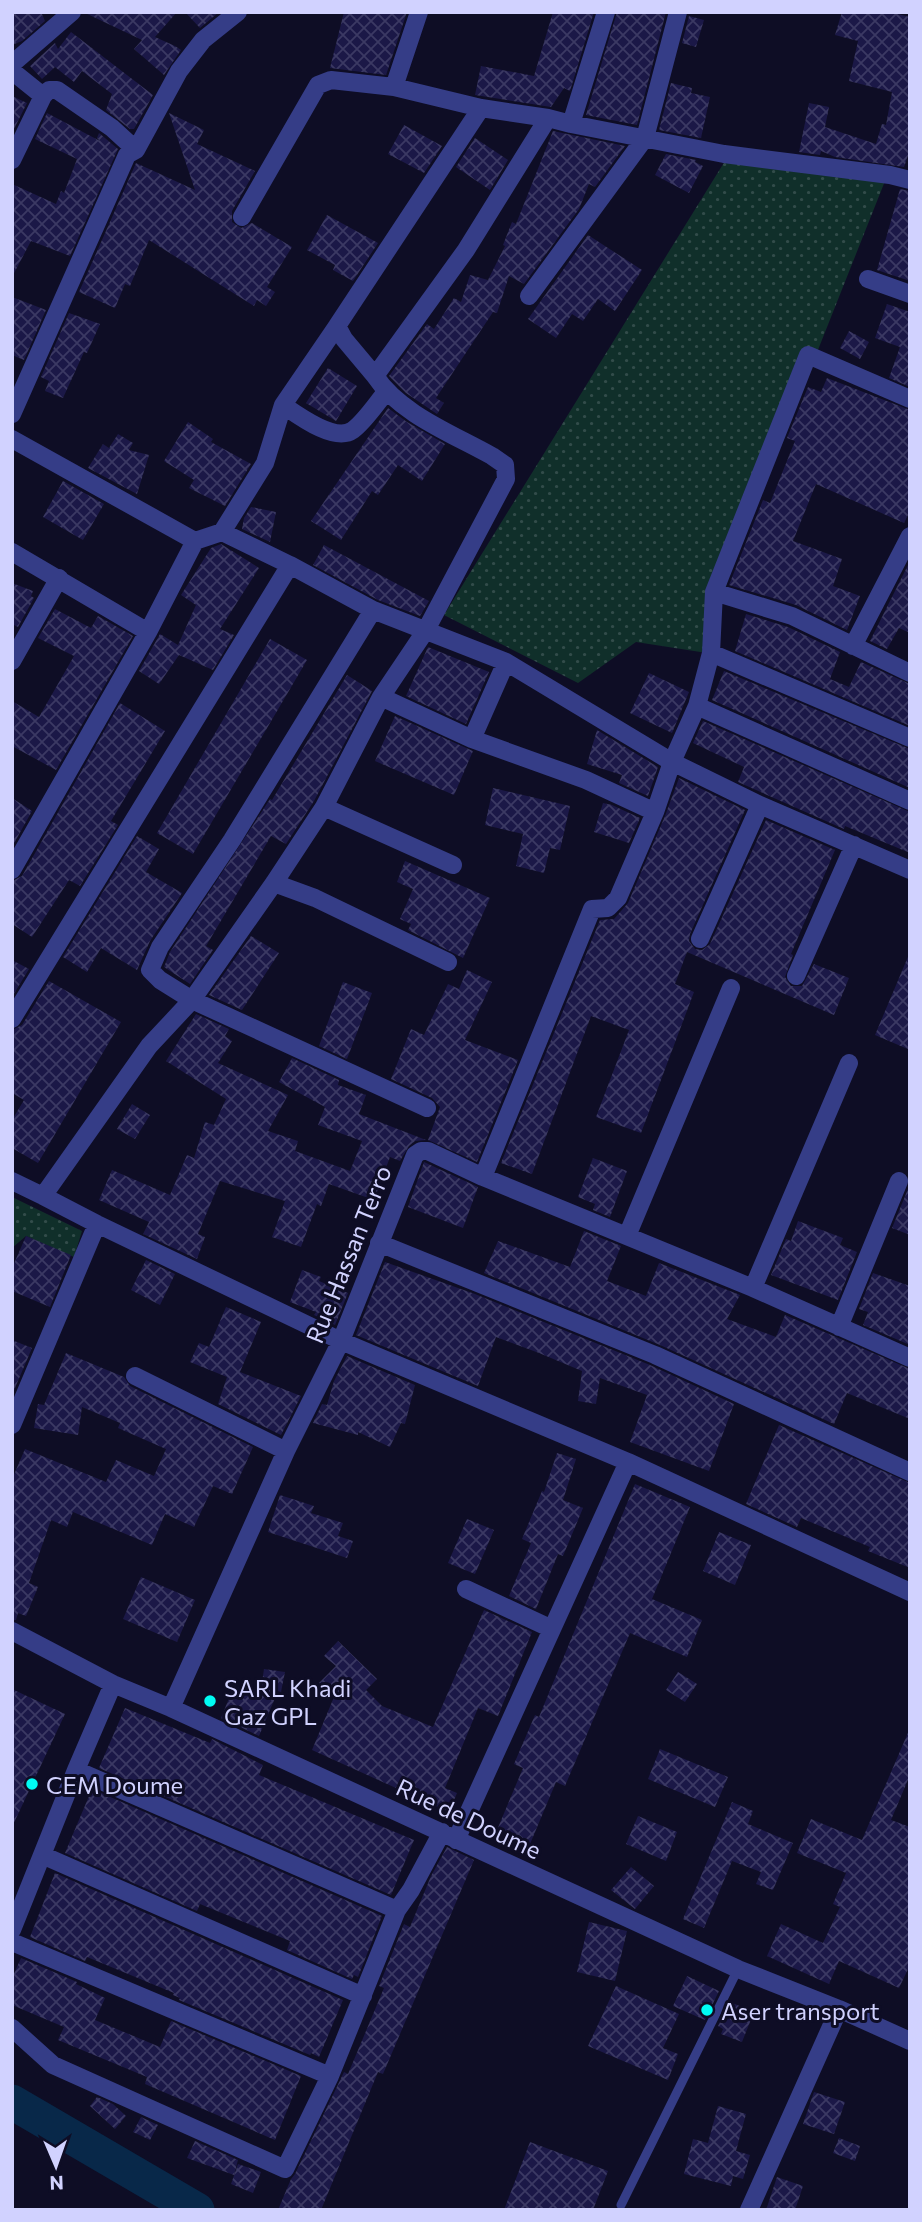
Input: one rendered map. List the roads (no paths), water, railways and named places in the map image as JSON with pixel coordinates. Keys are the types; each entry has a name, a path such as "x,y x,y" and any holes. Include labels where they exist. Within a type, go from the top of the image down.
{"street":[{"path":"12,64 72,12"},
{"path":"12,414 127,155 136,150 179,71 203,40 238,12"},
{"path":"394,87 419,12"},
{"path":"571,124 606,12"},
{"path":"529,296 645,138 678,12"},
{"path":"12,71 43,96"},
{"path":"242,217 318,85 331,80 394,87 481,108 548,118 724,153 910,180"},
{"path":"12,160 43,96 49,90 57,90 112,128 136,150"},
{"path":"12,870 148,632 195,541 222,532 265,463 284,405 481,108"},
{"path":"376,376 466,250 548,118"},
{"path":"869,279 910,294"},
{"path":"43,1195 149,1046 192,1000 324,807 381,697 426,630 506,479 505,466 492,456 403,406 386,392 344,339 337,326"},
{"path":"483,1177 592,909 608,908 618,898 697,706 711,653 714,592 808,355 910,400"},
{"path":"284,405 334,435 353,430 386,392"},
{"path":"12,439 195,541"},
{"path":"222,532 373,610 506,663 672,762 760,805 910,870"},
{"path":"853,646 910,536"},
{"path":"12,552 148,632"},
{"path":"12,1019 290,565"},
{"path":"12,661 59,578"},
{"path":"714,592 792,616 910,673"},
{"path":"373,610 232,840 160,947 150,970 160,980 192,1000 427,1108"},
{"path":"711,653 910,738"},
{"path":"472,738 506,663"},
{"path":"381,697 472,738 586,780 654,812"},
{"path":"697,706 910,801"},
{"path":"700,939 760,805"},
{"path":"324,807 453,865"},
{"path":"796,976 854,845"},
{"path":"274,883 316,898 448,962"},
{"path":"626,1236 731,988"},
{"path":"753,1288 849,1063"},
{"name":"Rue Hassan Terro","path":"172,1708 286,1451 341,1341 415,1155 421,1151 428,1151 483,1177 753,1288 910,1358"},
{"path":"12,1181 341,1341 628,1462 910,1592"},
{"path":"839,1327 899,1181"},
{"path":"12,1425 97,1224"},
{"path":"379,1243 655,1355 910,1472"},
{"path":"135,1376 286,1451"},
{"path":"12,2028 53,2065 285,2169 330,2076 397,1910 449,1836 552,1629 628,1462"},
{"path":"466,1589 552,1629"},
{"name":"Rue de Doume","path":"12,1631 113,1684 172,1708 738,1969 909,2038"},
{"path":"12,1930 19,1892 42,1855 113,1684"},
{"path":"76,1770 397,1910"},
{"path":"42,1855 363,1996"},
{"path":"12,1942 330,2076"},
{"path":"749,2210 839,2009"}],"lane":[{"path":"621,2204 738,1969"}],"waterway":[{"path":"12,2102 197,2210"}],"place":[{"name":"SARL Khadi Gaz GPL","path":"210,1701"},
{"name":"CEM Doume","path":"32,1784"},
{"name":"Aser transport","path":"707,2010"}]}
